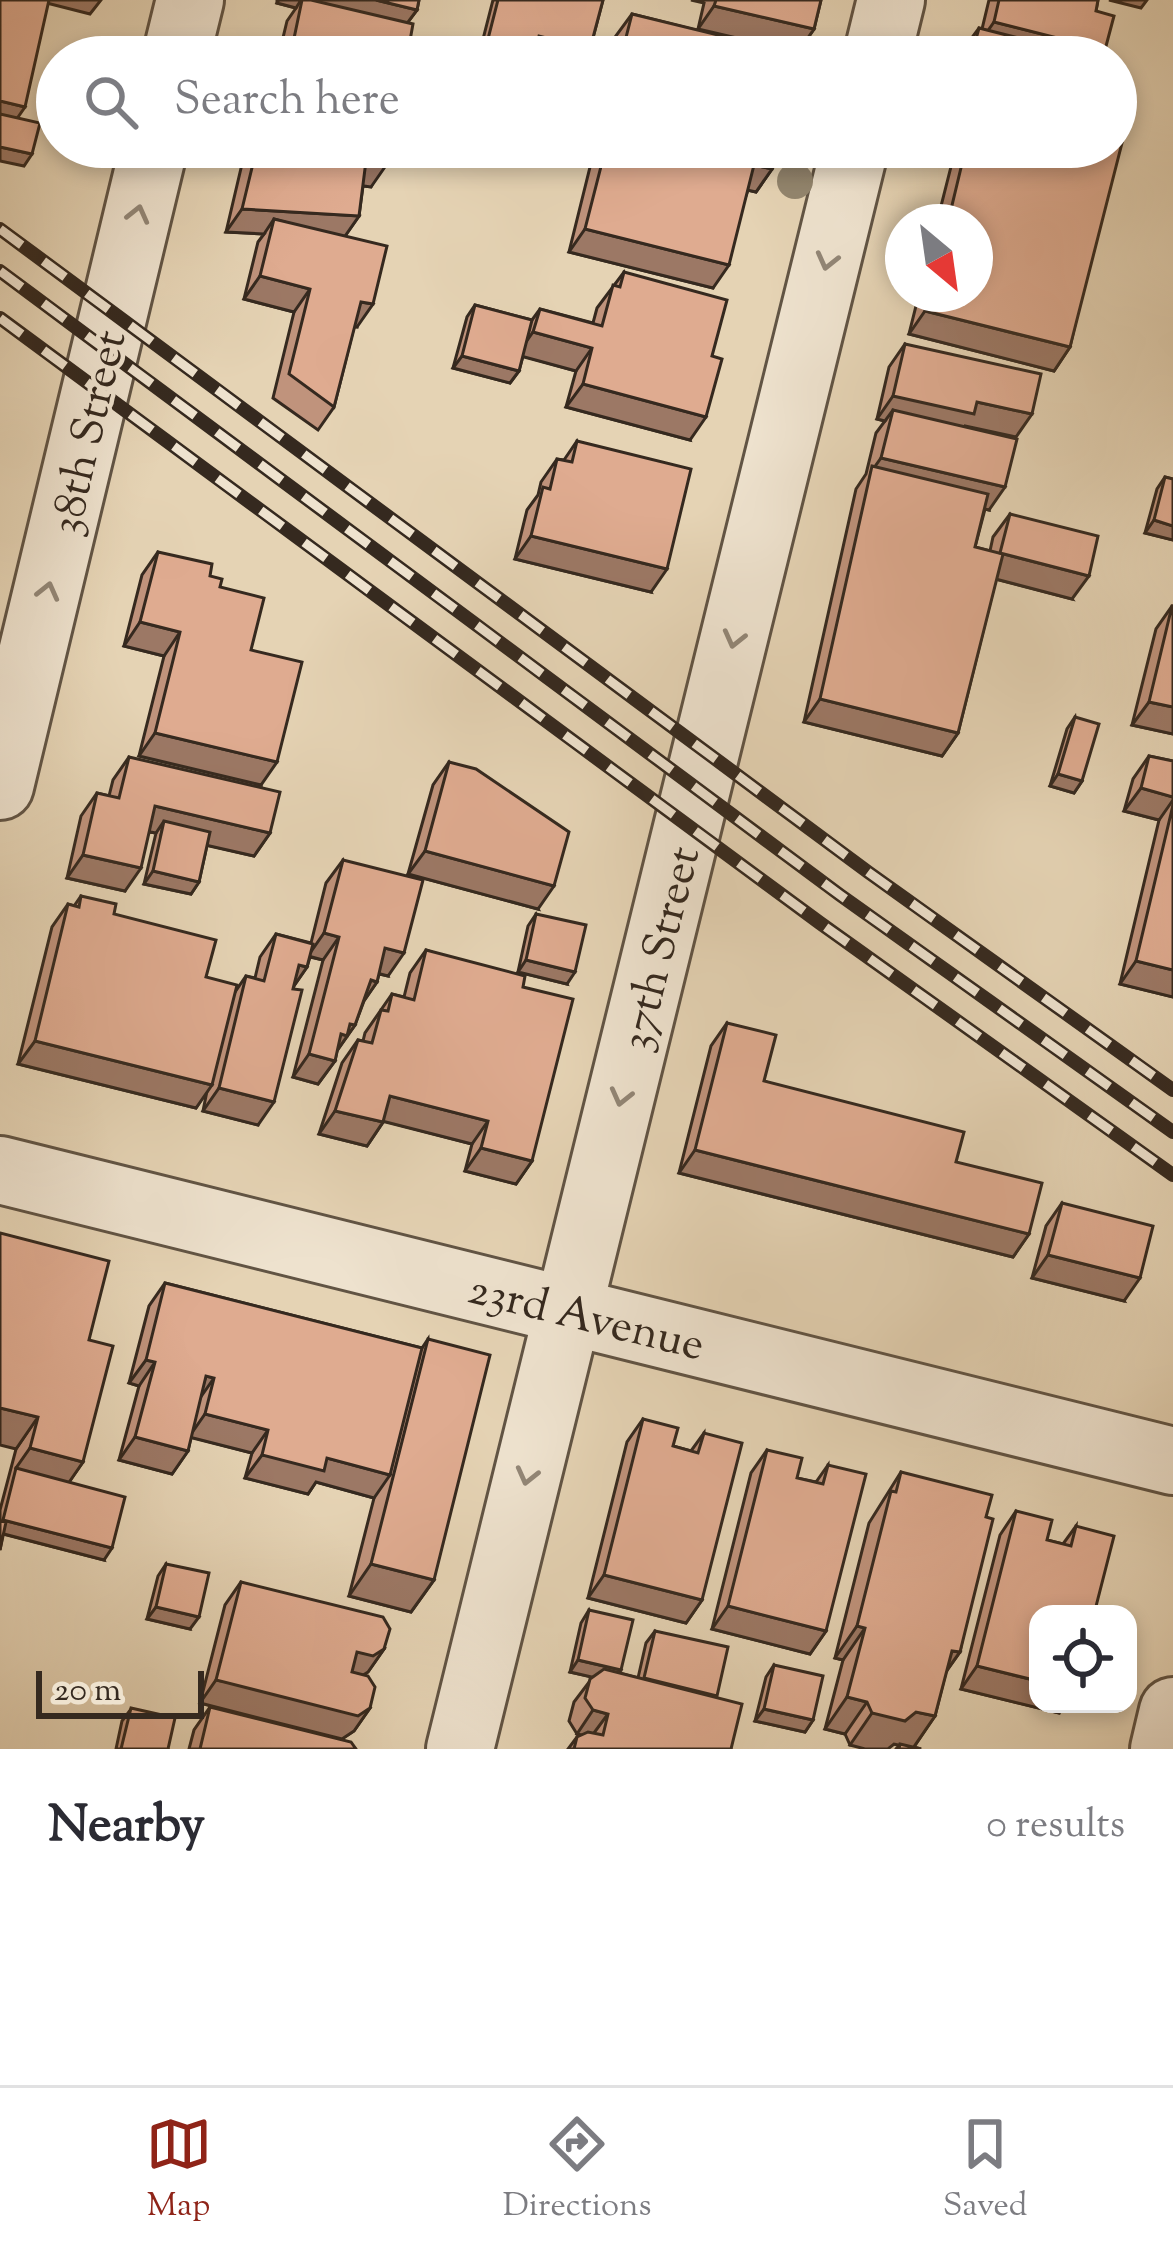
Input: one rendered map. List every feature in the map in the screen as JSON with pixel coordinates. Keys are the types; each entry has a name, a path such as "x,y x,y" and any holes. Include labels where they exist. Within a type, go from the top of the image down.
{"street":[{"path":"181,36 190,0"},
{"path":"882,36 891,0"},
{"name":"38th Street","path":"0,786 149,168"},
{"name":"37th Street","path":"460,1749 850,168"},
{"name":"23rd Avenue","path":"0,1170 1173,1461"},
{"path":"1164,1749 1173,1711"}],"building":[{"path":"0,0 49,0 41,36 36,36 25,107 0,101"},
{"path":"302,0 413,24 411,36 294,36"},
{"path":"376,0 419,0 417,10"},
{"path":"498,0 603,0 593,36 489,36"},
{"path":"716,0 821,0 814,29 714,6"},
{"path":"999,0 1098,0 1096,11 1114,16 1109,36 1050,36 994,22"},
{"path":"632,14 722,36 626,36"},
{"path":"979,28 1011,36 977,36"},
{"path":"0,114 36,122 32,154 0,147"},
{"path":"252,168 365,168 359,216 242,209"},
{"path":"601,168 753,168 729,265 585,229"},
{"path":"961,168 1116,168 1070,347 929,312 993,312 993,204 952,204"},
{"path":"274,219 387,246 373,304 361,302 334,407 289,374 310,289 260,276"},
{"path":"624,272 727,300 712,356 722,359 706,417 583,384 592,348 533,332 540,309 602,326 613,285 620,287"},
{"path":"475,305 532,320 519,371 462,356"},
{"path":"905,344 1041,374 1032,414 977,402 974,414 893,396"},
{"path":"893,410 1017,439 1005,487 881,458"},
{"path":"577,441 691,469 667,569 531,536 543,487 550,489 557,459 572,462"},
{"path":"872,466 988,494 975,547 1003,554 958,733 820,699"},
{"path":"1165,477 1173,479 1173,526 1154,520"},
{"path":"1010,514 1098,536 1089,576 1000,553"},
{"path":"158,552 212,564 210,576 222,579 220,587 264,598 251,650 302,662 277,762 155,733 180,632 140,622"},
{"path":"1173,606 1173,707 1149,702"},
{"path":"1075,717 1099,724 1082,781 1058,774"},
{"path":"1149,756 1173,761 1173,797 1141,788"},
{"path":"129,757 280,792 270,833 155,806 141,868 83,855 97,793 119,798"},
{"path":"449,762 476,769 569,832 554,886 425,851"},
{"path":"1173,805 1173,970 1136,961"},
{"path":"164,821 210,832 199,882 153,871"},
{"path":"343,860 423,880 404,953 385,948 377,982 371,980 355,1025 350,1024 347,1036 341,1034 335,1061 309,1054 339,937 324,933"},
{"path":"81,896 116,904 114,914 216,940 206,977 237,985 212,1085 35,1041 68,904 79,907"},
{"path":"536,914 586,925 575,972 526,960"},
{"path":"276,934 313,944 307,967 299,965 293,989 302,990 274,1102 219,1088 246,976 264,981"},
{"path":"426,950 525,976 523,987 573,999 532,1161 481,1148 488,1121 390,1096 383,1122 335,1111 358,1040 372,1043 381,1010 388,1011 392,994 414,1000"},
{"path":"727,1023 776,1035 764,1081 964,1132 956,1162 1042,1183 1029,1234 695,1150"},
{"path":"1062,1203 1153,1226 1140,1278 1048,1255"},
{"path":"0,1233 109,1261 89,1340 113,1346 83,1462 30,1448 38,1417 0,1408"},
{"path":"165,1283 422,1348 390,1475 327,1458 324,1471 262,1455 268,1430 205,1414 214,1378 206,1376 188,1451 135,1437 155,1362 146,1360"},
{"path":"428,1339 490,1355 434,1580 371,1564"},
{"path":"643,1419 678,1428 673,1446 698,1453 704,1433 742,1443 702,1600 604,1575"},
{"path":"767,1450 802,1458 797,1478 823,1484 828,1465 866,1474 826,1631 728,1606"},
{"path":"16,1468 125,1497 112,1548 3,1520"},
{"path":"901,1472 992,1495 986,1517 993,1519 960,1652 952,1651 935,1716 916,1712 905,1721 872,1713 867,1702 847,1697 865,1628 857,1626 891,1491 896,1492"},
{"path":"1016,1511 1052,1520 1047,1540 1071,1546 1076,1526 1114,1536 1096,1605 1029,1605 1029,1679 977,1666"},
{"path":"166,1564 209,1573 199,1617 156,1607"},
{"path":"241,1582 383,1617 390,1629 384,1649 373,1656 357,1652 352,1672 368,1676 375,1687 370,1708 358,1716 216,1680"},
{"path":"589,1610 633,1620 621,1670 578,1660"},
{"path":"655,1631 728,1647 717,1696 644,1678"},
{"path":"774,1665 823,1676 813,1720 764,1709"},
{"path":"604,1669 742,1704 731,1749 574,1749 577,1737 588,1732 603,1735 608,1714 593,1710 585,1698 590,1679"},
{"path":"210,1707 351,1742 356,1749 200,1749"},
{"path":"131,1708 175,1718 168,1749 121,1749"}],"railway":[{"path":"0,229 868,872 1173,1090"},
{"path":"0,271 840,895 1173,1132"},
{"path":"0,318 820,923 1173,1175"}]}
